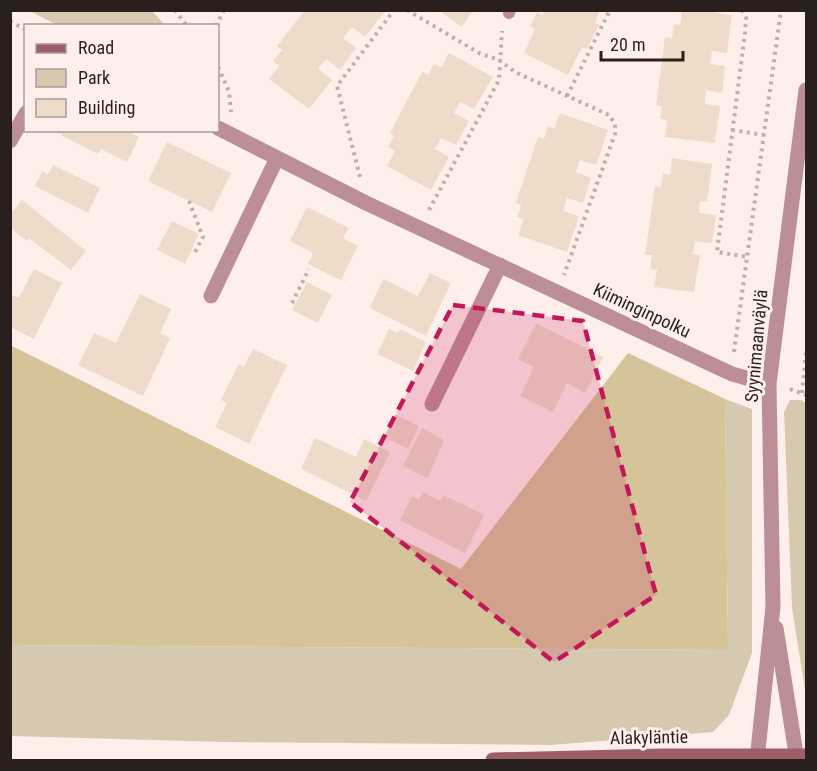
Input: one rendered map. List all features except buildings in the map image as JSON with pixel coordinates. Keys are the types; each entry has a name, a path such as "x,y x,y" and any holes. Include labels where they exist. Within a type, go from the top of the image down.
{"main road":[{"name":"Alakyläntie","path":"493,760 662,756 800,758"}],"street":[{"name":"Syynimaanväylä","path":"757,758 773,607 769,384 807,90"},
{"path":"10,141 24,116"},
{"name":"Kiiminginpolku","path":"219,129 366,203 732,374 769,384"},
{"path":"211,296 277,158"},
{"path":"432,404 500,265"},
{"name":"Syynimaanväylä","path":"773,607 800,758"}],"path":[{"path":"175,10 186,24"},
{"path":"217,24 224,10"},
{"path":"366,203 337,86 394,10"},
{"path":"407,10 479,53 500,60 514,72 609,115 615,124 615,134 557,292"},
{"path":"567,96 610,10"},
{"path":"742,10 746,18 717,252 748,257"},
{"path":"732,374 781,10"},
{"path":"419,228 499,80 501,34 509,12"},
{"path":"10,21 24,29"},
{"path":"219,69 229,91 235,137"},
{"path":"732,130 764,135"},
{"path":"189,201 203,237 195,252"},
{"path":"292,303 309,269"},
{"path":"802,393 807,353"}],"highlighted area":[{"path":"453,305 583,321 656,595 554,662 350,502"}],"green space":[{"path":"30,11 152,11 164,24 55,24"},
{"path":"725,399 752,409 752,653 729,715 713,732 551,745 224,742 11,736 11,645 728,650"},
{"path":"790,400 801,400 806,403 806,696 792,608 784,412"}],"shaded area":[{"path":"10,345 461,569 628,353 725,399 728,650 11,645"}]}
